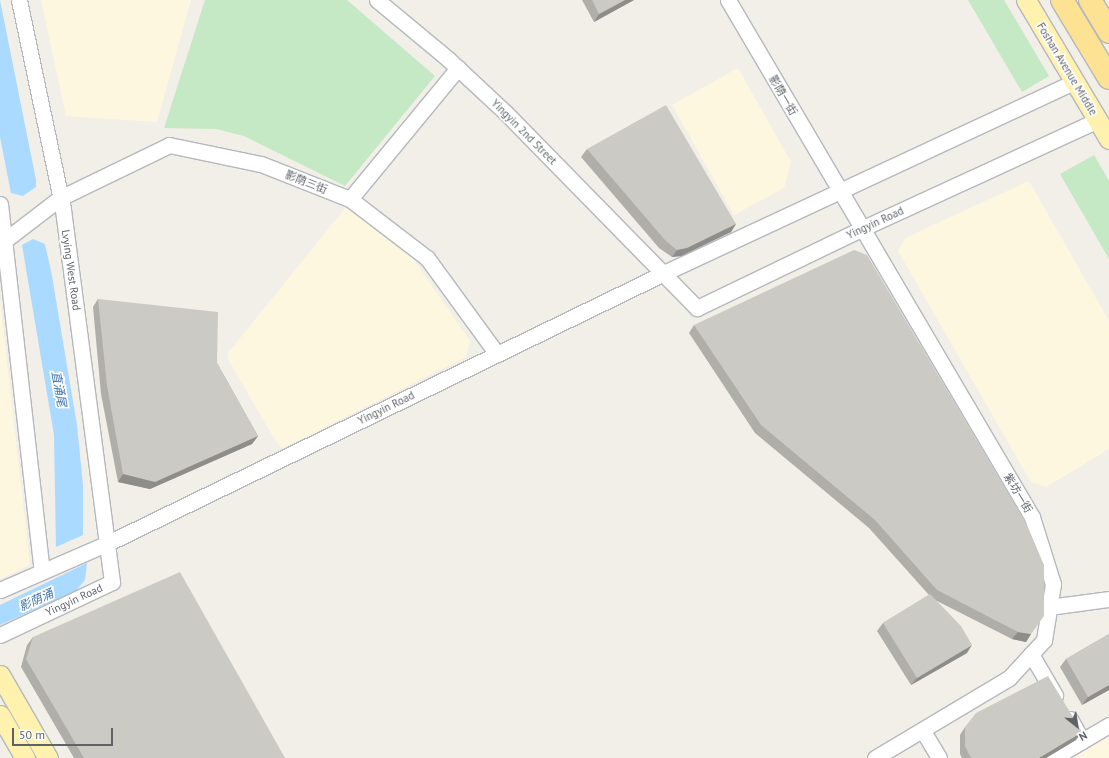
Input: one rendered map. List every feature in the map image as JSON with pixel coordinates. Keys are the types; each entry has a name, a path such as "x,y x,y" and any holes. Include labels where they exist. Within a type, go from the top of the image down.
{"highway":[{"path":"1062,0 1109,78"},
{"path":"1090,0 1109,32"}],"main road":[{"name":"Foshan Avenue Middle","path":"1026,0 1109,139"},
{"path":"0,674 48,758"},
{"path":"0,716 25,758"}],"street":[{"name":"Lvying West Road","path":"19,0 60,198 108,543"},
{"name":"Yingyin 2nd Street","path":"377,0 458,68 664,273"},
{"name":"影荫一街","path":"728,0 862,229"},
{"path":"350,199 458,68"},
{"name":"Yingyin Road","path":"0,590 108,543 838,190 1075,82"},
{"name":"Yingyin Road","path":"664,273 697,308 862,229 1098,120"},
{"name":"影荫三街","path":"3,243 60,198 169,146 261,164 350,199 428,258 498,354"},
{"path":"0,204 3,243 42,572"},
{"name":"紫坊一街","path":"862,229 1032,517 1053,584 1044,640 1009,678 923,731 875,758"},
{"name":"Yingyin Road","path":"0,635 112,582 108,543"},
{"path":"1049,607 1109,599"},
{"path":"1031,654 1082,741"},
{"path":"1053,758 1109,725"},
{"path":"923,731 939,758"}],"shaded area":[{"path":"41,0 191,0 157,122 66,116"},
{"path":"738,68 791,162 784,188 734,215 672,105"},
{"path":"1029,181 1109,321 1109,449 1046,487 1031,482 898,251 905,238"},
{"path":"346,207 412,257 470,341 466,357 283,448 276,442 228,359 228,353"},
{"path":"0,300 30,565 0,579"},
{"path":"1109,736 1109,758 1073,758"}],"green space":[{"path":"205,0 347,0 435,76 345,186 244,136 216,129 164,128"},
{"path":"968,0 1004,0 1049,76 1022,92"},
{"path":"1094,155 1109,181 1109,259 1060,174"}],"water":[{"path":"0,0 36,180 36,187 23,196 11,193 0,137"},
{"name":"直涌尾","path":"33,239 45,244 52,276 77,425 83,485 83,535 56,547 54,435 22,245"},
{"name":"影荫涌","path":"87,563 85,580 75,592 0,625 0,605"}],"building":[{"path":"592,0 625,0 599,14"},
{"path":"666,105 736,224 687,248 677,250 665,240 587,149"},
{"path":"854,250 867,255 1027,525 1044,565 1044,616 1031,634 1018,632 937,590 875,520 761,425 694,325"},
{"path":"98,299 218,312 217,363 258,436 155,482 123,474 107,386"},
{"path":"180,572 285,758 84,758 26,659 33,637"},
{"path":"930,594 961,626 972,645 917,678 883,623"},
{"path":"1109,634 1109,685 1088,697 1066,659"},
{"path":"1048,676 1082,732 1039,758 971,758 965,746 965,727 976,713"}]}
